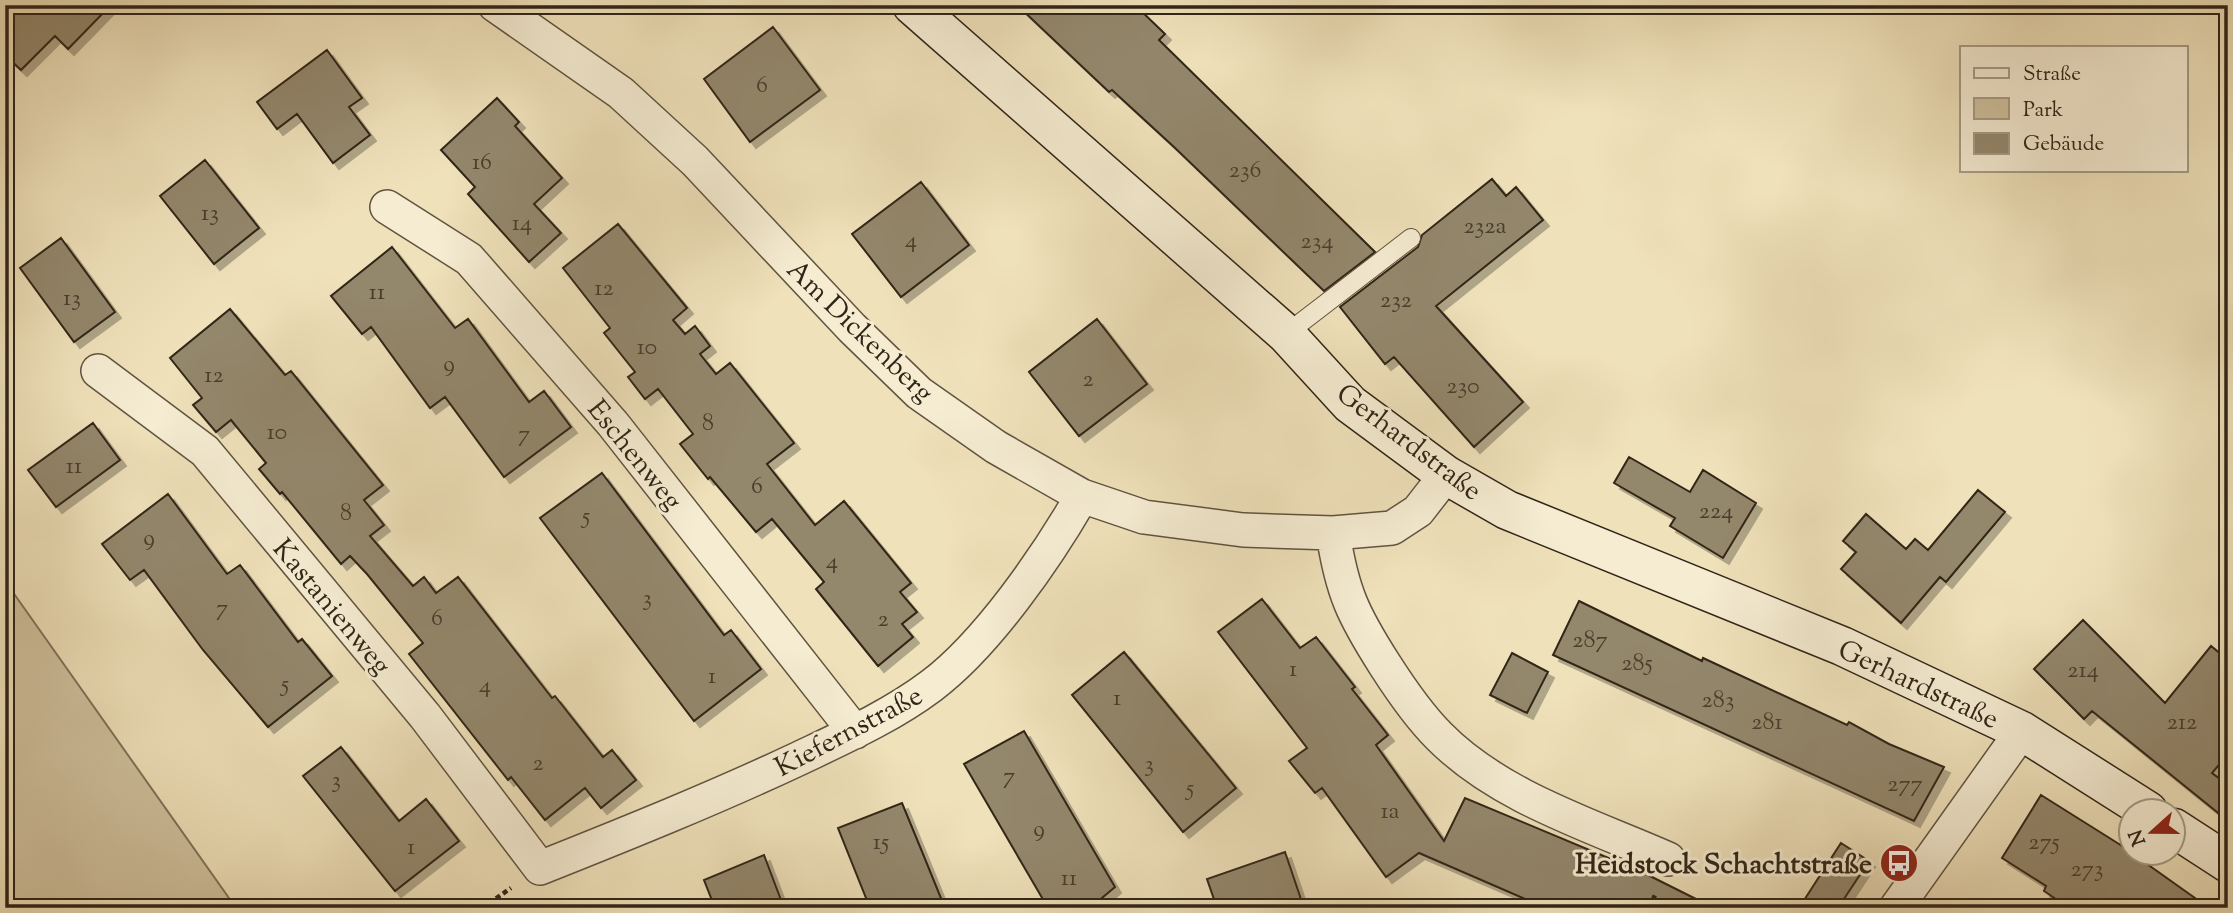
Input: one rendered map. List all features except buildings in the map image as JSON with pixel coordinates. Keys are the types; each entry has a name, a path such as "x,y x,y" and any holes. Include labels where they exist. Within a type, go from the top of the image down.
{"street":[{"name":"Am Dickenberg","path":"495,5 621,93 695,160 852,328 919,393 996,447 1082,495 1144,517 1243,530 1333,533 1392,528 1418,511 1446,475"},
{"name":"Gerhardstraße","path":"912,5 1286,334 1350,404 1446,475 1507,510 1842,646 2022,731 2126,797"},
{"name":"Eschenweg","path":"387,207 469,259 613,424 855,732"},
{"name":"Kastanienweg","path":"98,371 205,451 425,716 540,868"},
{"name":"Kiefernstraße","path":"540,868 716,797 855,732 930,687 964,658 1052,548 1082,495"},
{"path":"1333,533 1339,572 1353,615 1409,702 1441,738 1481,771 1520,793 1668,859"},
{"path":"1896,908 2022,731"},
{"path":"2188,837 2228,863"}],"lane":[{"path":"1286,334 1412,238"}],"green space":[{"path":"5,581 236,908 5,908"}],"place":[{"name":"Heidstock Schachtstraße","path":"1899,863"}]}
